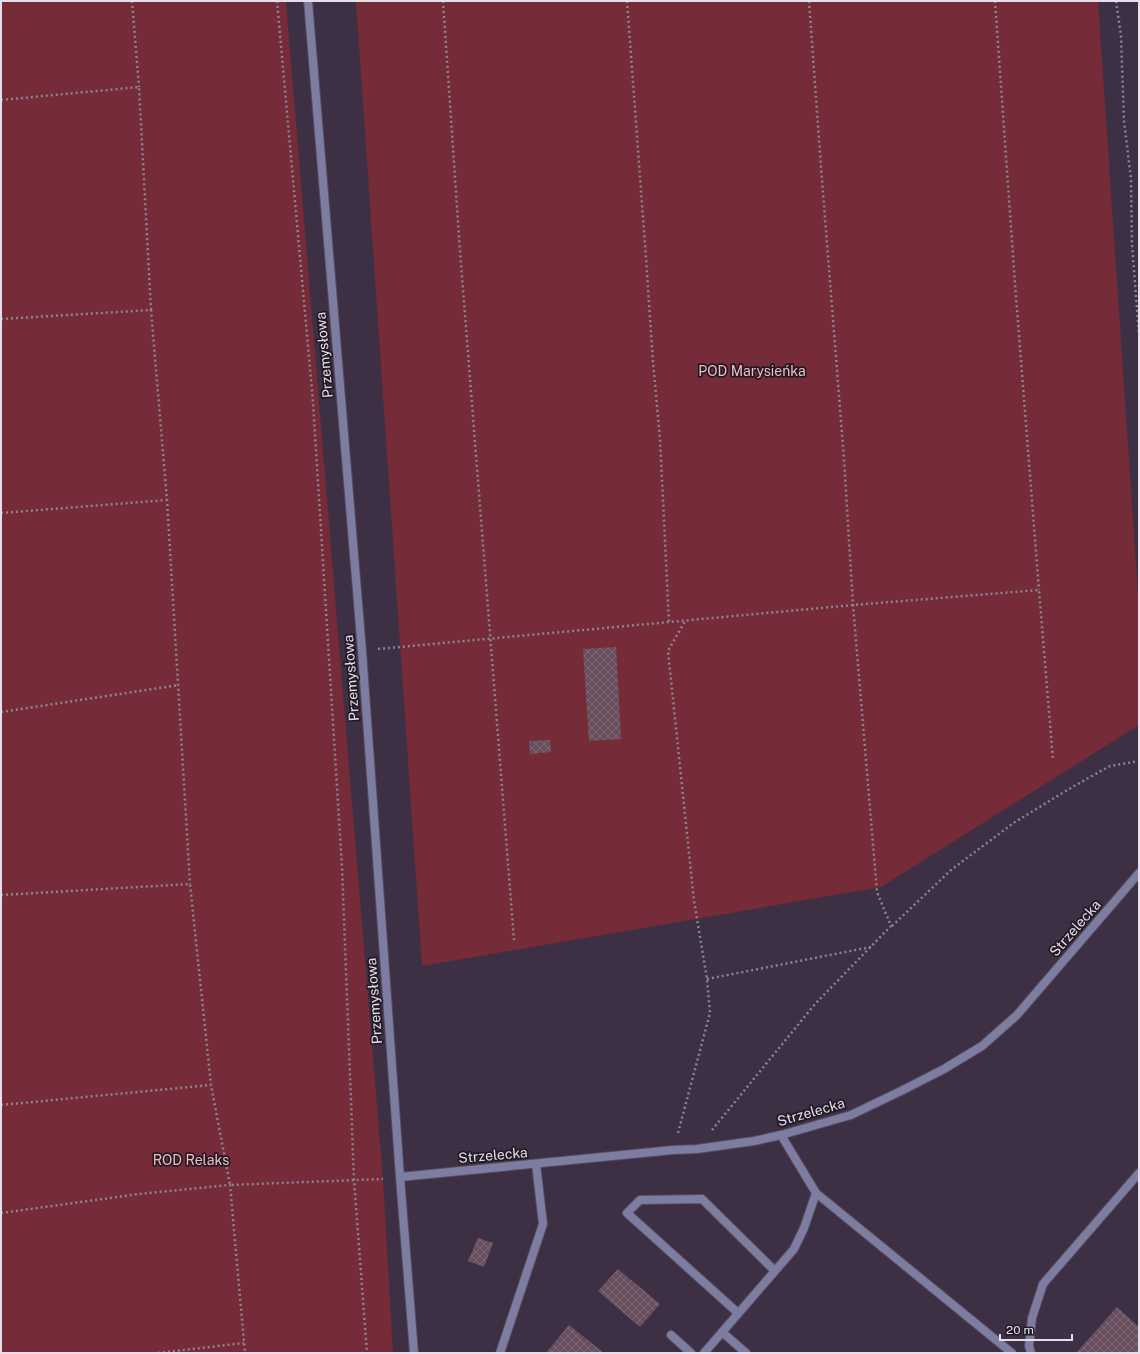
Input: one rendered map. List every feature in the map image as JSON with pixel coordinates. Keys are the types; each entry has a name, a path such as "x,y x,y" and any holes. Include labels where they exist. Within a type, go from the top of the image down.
{"street":[{"name":"Przemysłowa","path":"308,1 362,651 414,1353"},
{"name":"Strzelecka","path":"400,1177 673,1150 697,1149 754,1141 851,1115 944,1069 982,1046 1016,1015 1139,873"},
{"path":"781,1135 816,1193 1012,1353"},
{"path":"500,1353 542,1224 536,1164"},
{"path":"1031,1353 1029,1346 1032,1318 1043,1284 1139,1173"},
{"path":"704,1353 794,1249 804,1228 816,1193"},
{"path":"738,1313 627,1213 640,1200 702,1198 775,1271"},
{"path":"722,1332 744,1352"},
{"path":"671,1335 691,1353"}],"path":[{"path":"132,1 140,87 151,310 167,500 190,884 211,1085 230,1185 245,1353"},
{"path":"277,1 313,402 342,867 354,1180 367,1353"},
{"path":"443,1 460,244 514,940"},
{"path":"627,1 660,439 669,622"},
{"path":"809,1 844,459 853,605 878,892 891,927"},
{"path":"995,1 1015,284 1053,760"},
{"path":"1116,1 1121,36 1124,121 1131,179 1132,244 1139,335"},
{"path":"1,100 140,87"},
{"path":"1,319 151,310"},
{"path":"1,513 167,500"},
{"path":"362,651 853,605 1039,590"},
{"path":"673,1150 710,1013 707,979 694,901 668,651 686,621"},
{"path":"1,712 179,685"},
{"path":"697,1149 815,1004 891,927 951,870 1015,822 1074,786 1110,766 1139,761"},
{"path":"1,895 190,884"},
{"path":"707,979 871,947"},
{"path":"1,1104 211,1085"},
{"path":"1,1213 139,1194 230,1185 400,1177"},
{"path":"158,1353 244,1343"}],"green space":[{"name":"ROD Relaks","path":"1,1 286,1 383,1179 393,1353 1,1353"},
{"name":"POD Marysieńka","path":"356,1 1098,1 1139,607 1139,725 881,887 422,966"}],"building":[{"path":"616,647 621,739 589,741 583,649"},
{"path":"550,740 551,752 530,754 529,741"},
{"path":"478,1238 493,1243 484,1267 468,1261"},
{"path":"618,1269 660,1304 640,1327 598,1291"},
{"path":"1117,1307 1139,1327 1139,1353 1076,1353"},
{"path":"569,1325 604,1353 546,1353"}]}
